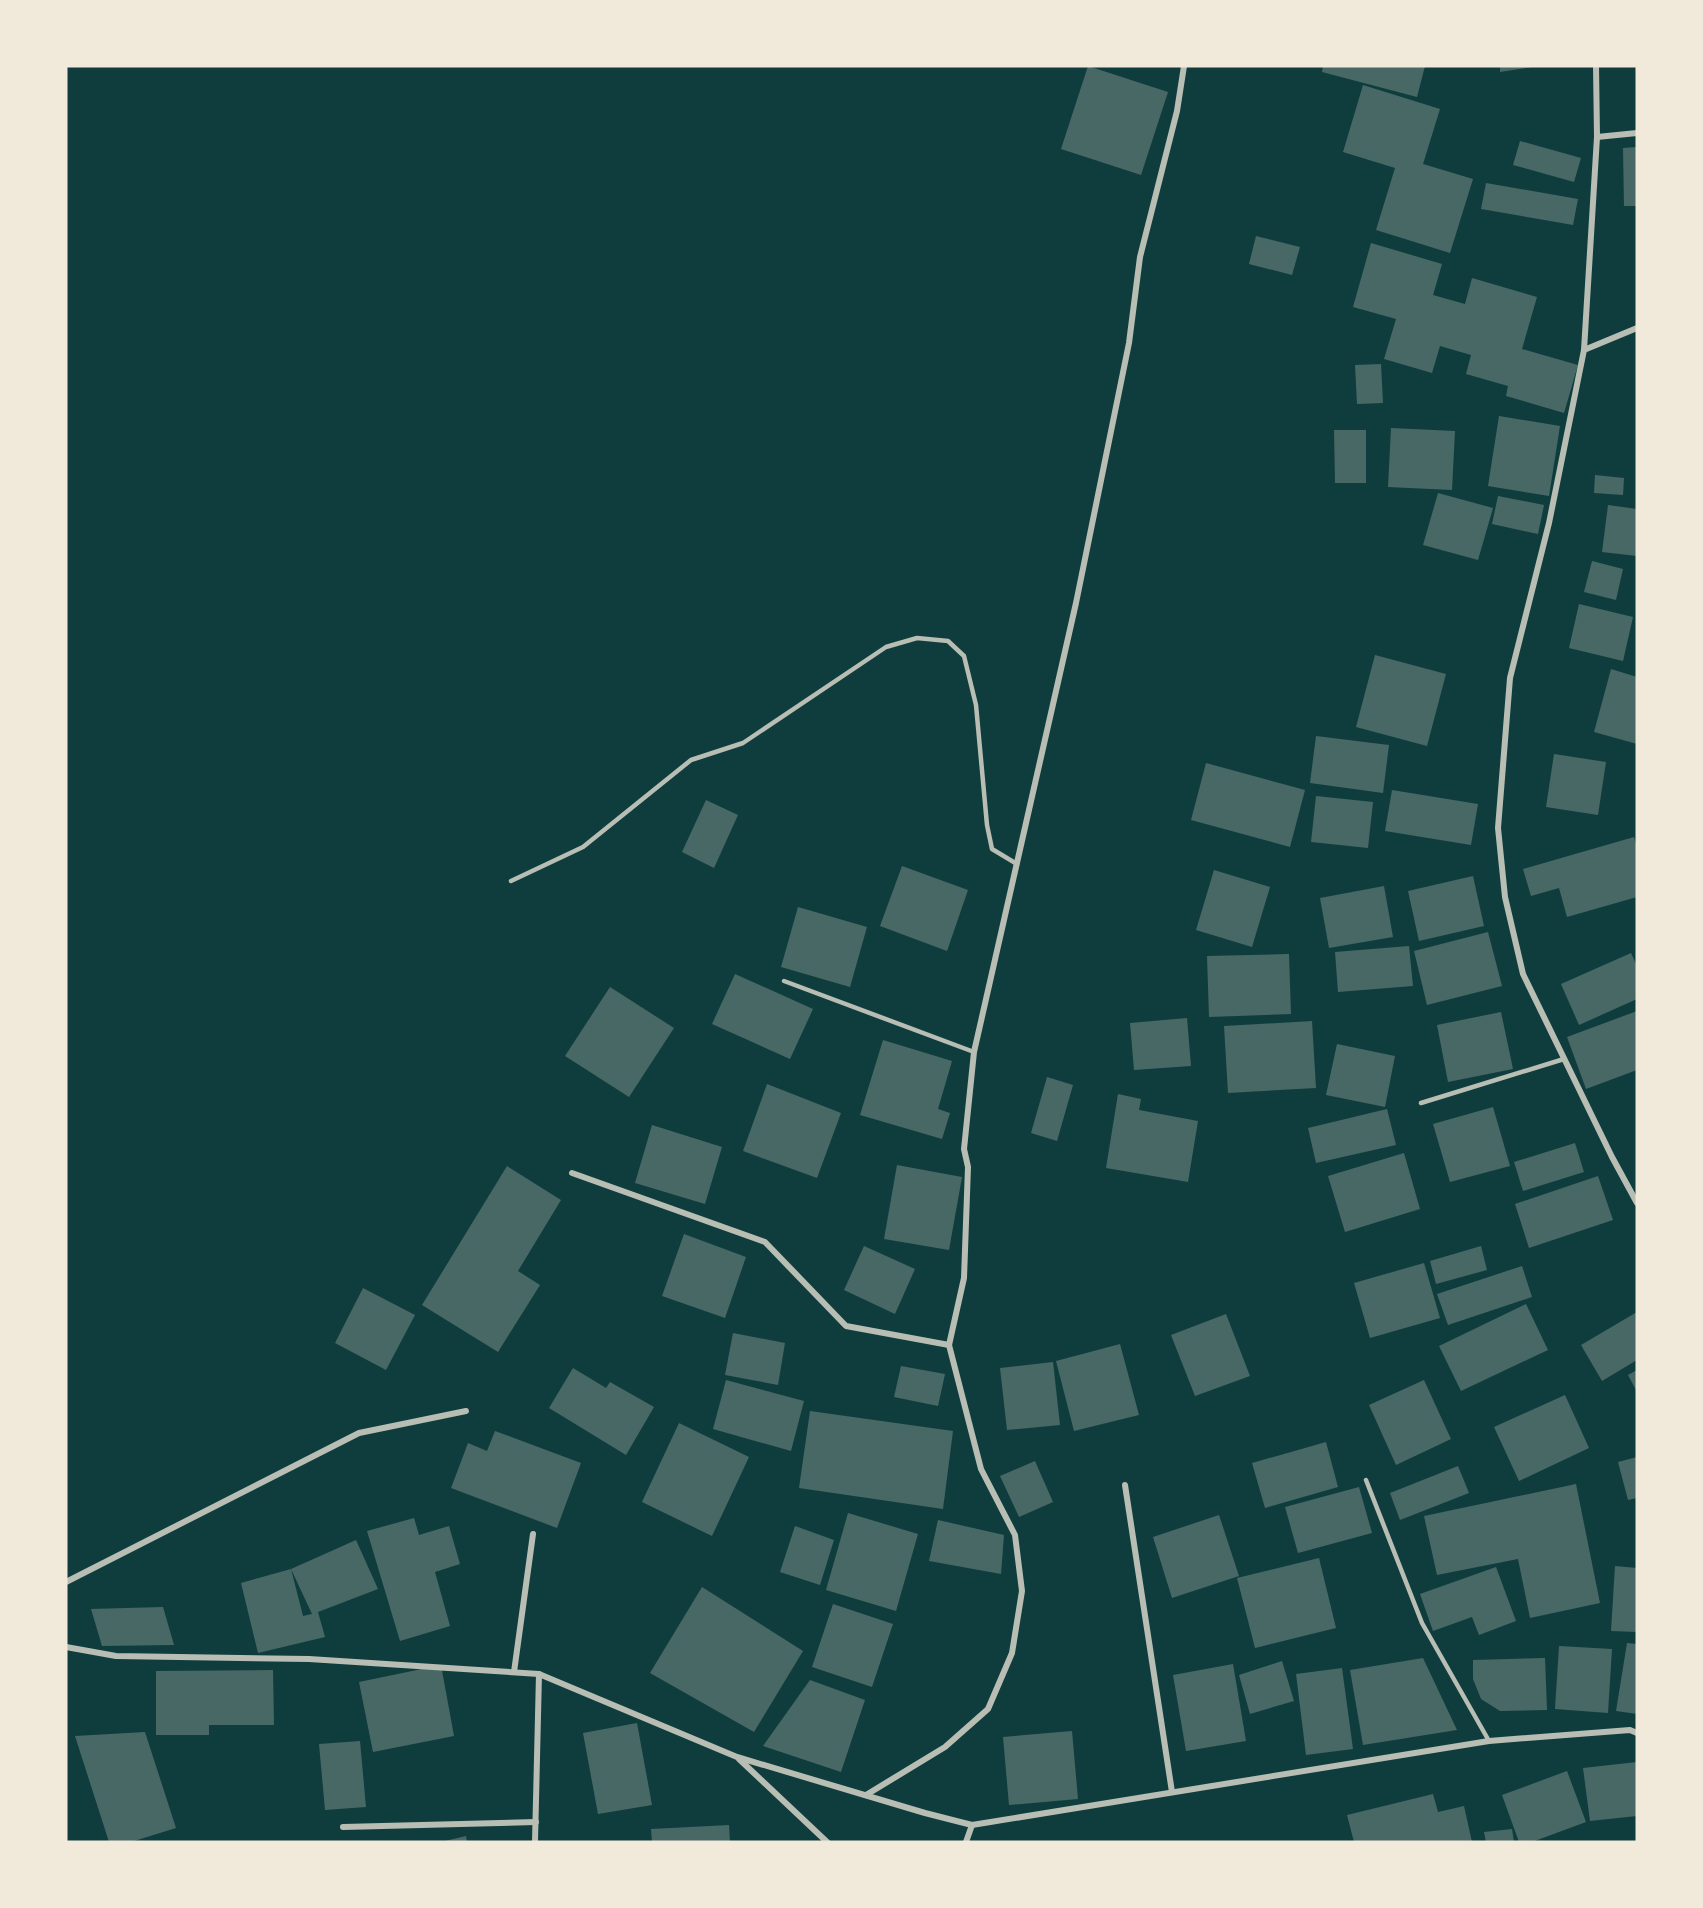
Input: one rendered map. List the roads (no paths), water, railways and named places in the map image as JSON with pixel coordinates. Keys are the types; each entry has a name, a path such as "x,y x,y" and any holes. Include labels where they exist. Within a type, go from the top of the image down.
{"street":[{"path":"866,1795 945,1747 988,1709 1012,1653 1022,1591 1015,1535 981,1470 949,1345 964,1278 968,1167 964,1149 974,1052 1103,478 1129,343 1140,257 1177,111 1184,66"},
{"path":"1596,66 1597,137 1584,350 1549,523 1510,678 1498,828 1505,897 1523,974 1612,1157 1637,1203"},
{"path":"1597,137 1637,132"},
{"path":"1584,350 1637,328"},
{"path":"572,1173 765,1242 846,1326 949,1345"},
{"path":"66,1582 359,1433 466,1411"},
{"path":"1125,1485 1172,1792"},
{"path":"514,1672 533,1534"},
{"path":"66,1647 116,1656 309,1659 539,1674 737,1757 925,1814 972,1825 1489,1741 1630,1730 1637,1733"},
{"path":"535,1842 539,1674"},
{"path":"737,1757 827,1842"},
{"path":"343,1827 536,1822"},
{"path":"966,1842 972,1825"}],"lane":[{"path":"511,881 583,847 691,760 743,743 886,647 917,638 948,641 964,656 976,705 987,825 992,849 1017,864"},
{"path":"784,981 974,1052"},
{"path":"1421,1103 1564,1059"},
{"path":"1366,1480 1422,1623 1489,1741"}]}
